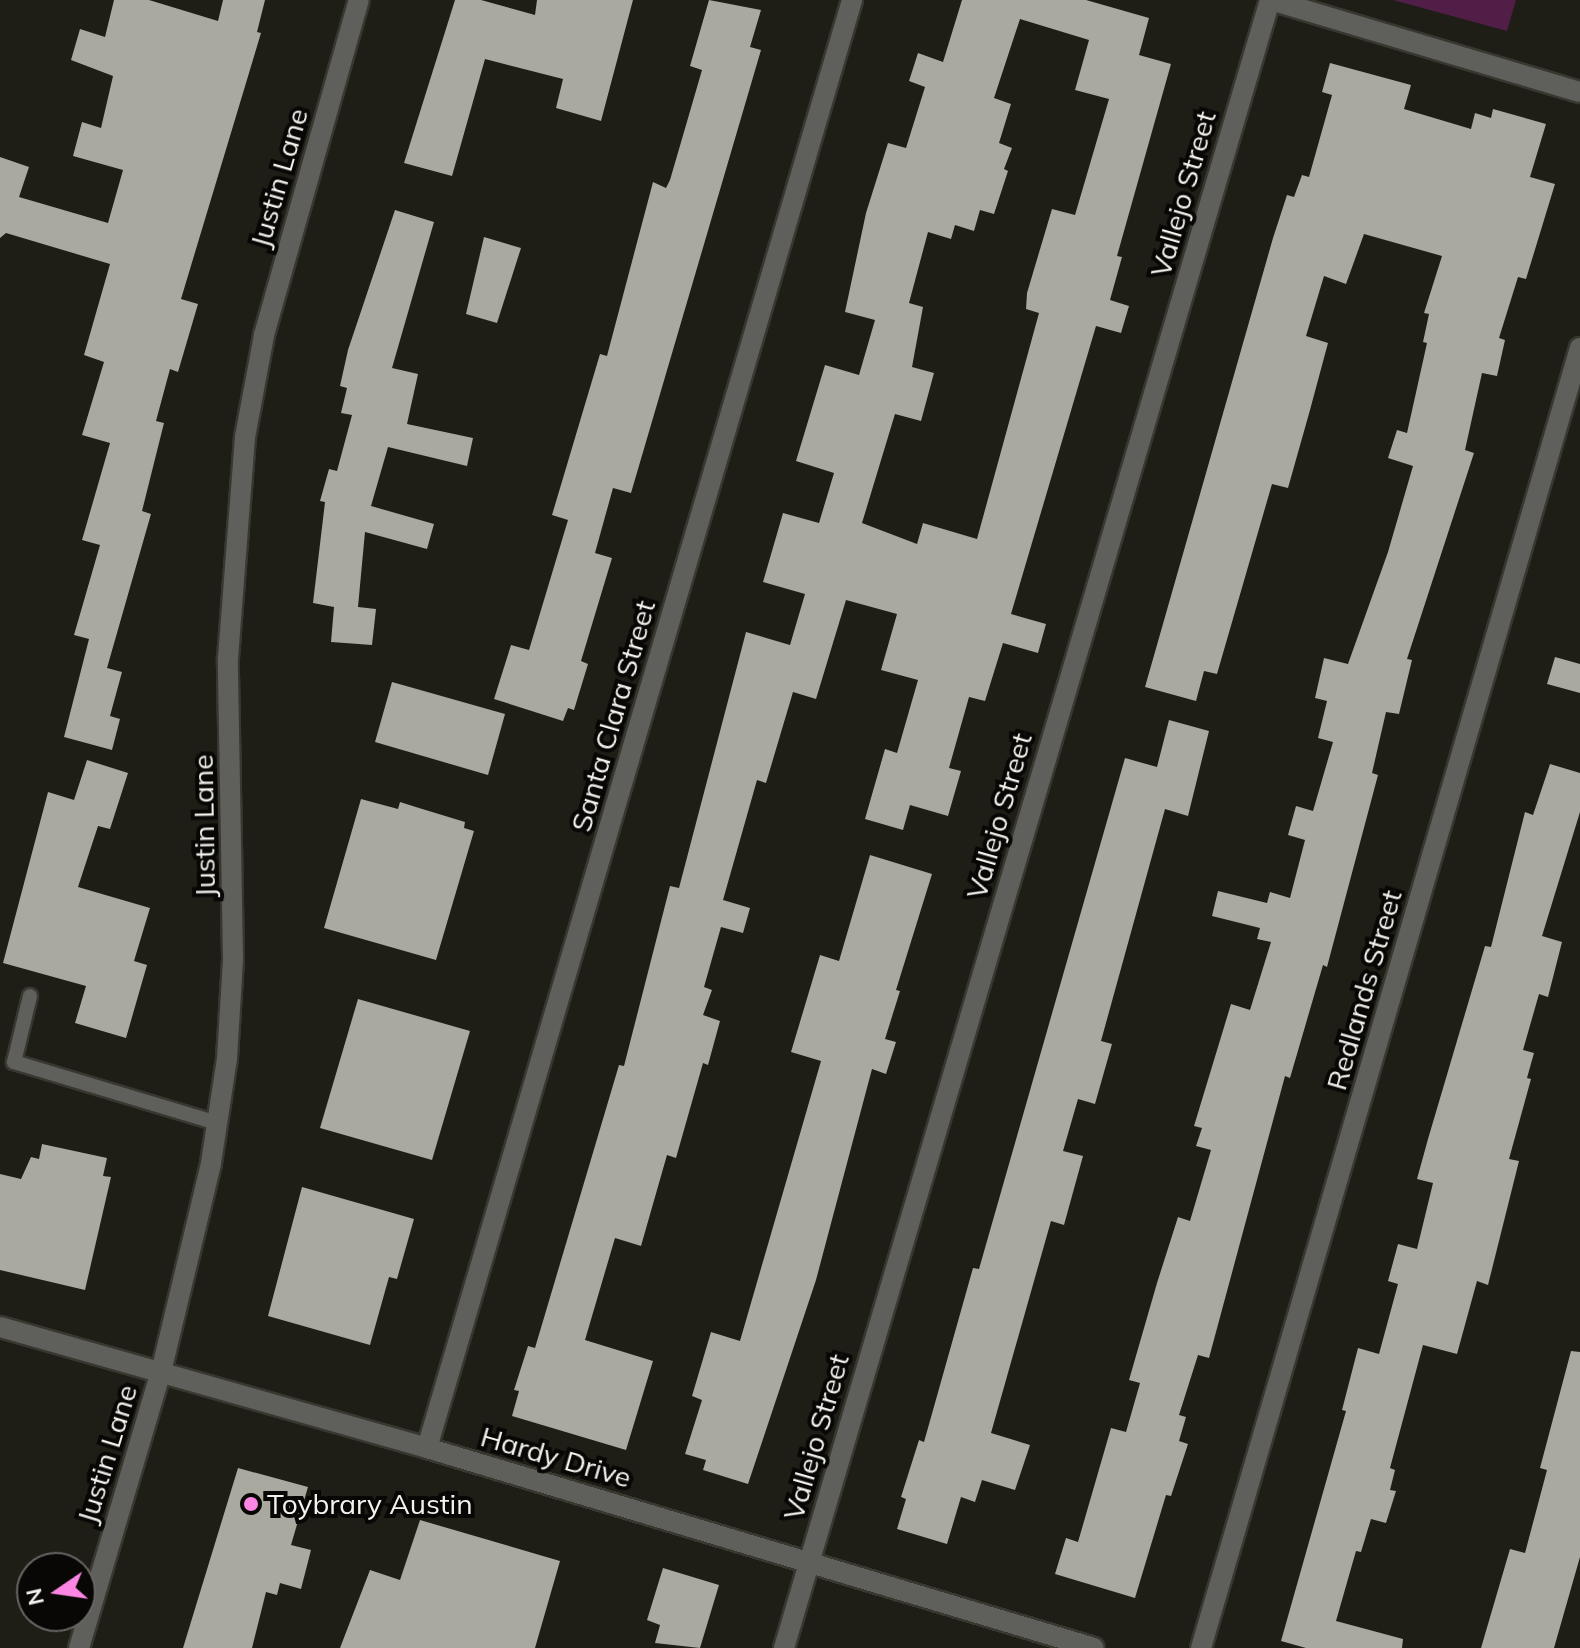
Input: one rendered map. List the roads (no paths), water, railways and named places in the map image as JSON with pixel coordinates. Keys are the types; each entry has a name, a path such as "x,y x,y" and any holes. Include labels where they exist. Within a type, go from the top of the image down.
{"street":[{"name":"Justin Lane","path":"79,1648 161,1372 217,1123 233,959 228,658 245,437 268,320 359,0"},
{"name":"Santa Clara Street","path":"427,1448 852,0"},
{"path":"1270,0 1580,92"},
{"name":"Vallejo Street","path":"784,1648 1270,0"},
{"name":"Redlands Street","path":"1201,1648 1580,348"},
{"name":"Hardy Drive","path":"0,1327 427,1448 1094,1648"}],"lane":[{"path":"30,996 14,1062 217,1123"}],"place":[{"name":"Toybrary Austin","path":"251,1504"}]}
